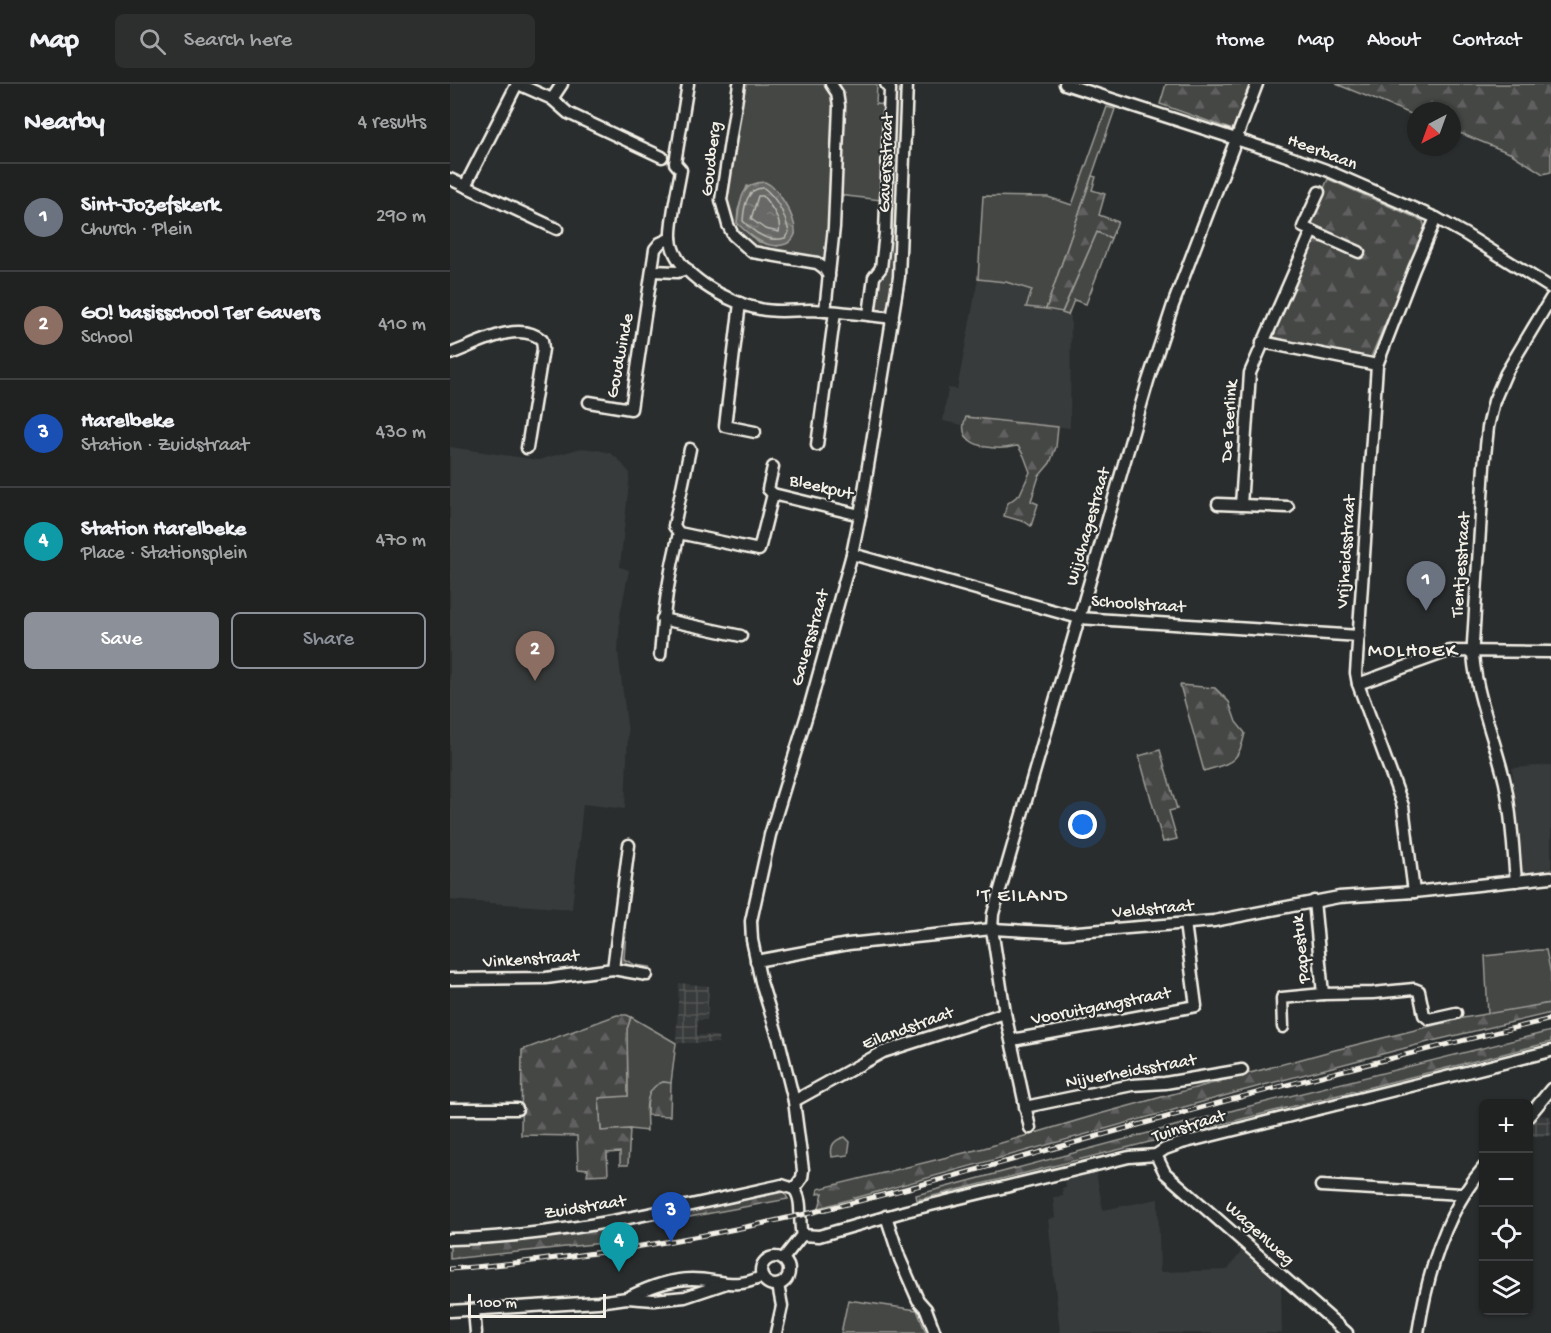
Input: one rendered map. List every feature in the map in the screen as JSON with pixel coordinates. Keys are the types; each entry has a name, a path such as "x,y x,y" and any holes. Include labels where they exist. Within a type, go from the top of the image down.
{"street":[{"path":"465,186 518,84 552,99 568,113 662,157"},
{"path":"552,99 562,84"},
{"name":"Goudwinde","path":"589,402 631,409 655,249 670,238 681,170 675,163 688,84"},
{"name":"Goudberg","path":"740,84 721,200 728,225 733,235 753,252 817,263 829,276"},
{"path":"817,445 830,311 829,276 834,227 839,106 837,93 831,84"},
{"path":"869,315 874,277 881,268 885,233 890,89 886,84"},
{"name":"Gaversstraat","path":"794,1189 804,1170 794,1101 756,961 751,921 770,835 852,554 860,515 899,277 907,84"},
{"name":"Heerbaan","path":"1065,84 1314,166 1436,218 1551,288"},
{"name":"Wijdhagestraat","path":"992,929 993,914 1166,327 1257,84"},
{"path":"450,179 557,230"},
{"name":"De Teerlink","path":"1241,505 1248,380 1262,342 1312,231 1303,227 1319,192"},
{"name":"Vrijheidsstraat","path":"1414,892 1402,806 1356,673 1377,365 1436,218"},
{"path":"1312,231 1359,252"},
{"path":"670,238 676,256 687,269 712,290 740,303 774,311 830,311 893,318"},
{"path":"653,271 677,272 687,269"},
{"name":"Tientjesstraat","path":"1516,881 1505,785 1473,652 1485,456 1492,410 1506,373 1551,298"},
{"path":"740,303 725,426 755,432"},
{"path":"450,354 512,331 533,334 542,340 543,349 527,448"},
{"path":"1262,342 1377,365"},
{"path":"660,655 662,619 679,533 674,526 690,448"},
{"name":"Bleekput","path":"773,466 768,489 773,494 860,515"},
{"name":"Bleekput","path":"679,533 759,550 773,494"},
{"path":"1218,504 1288,507"},
{"name":"Schoolstraat","path":"852,554 1079,618 1359,636"},
{"path":"662,619 741,636"},
{"path":"1358,684 1449,651 1551,652"},
{"path":"613,969 629,845"},
{"name":"Veldstraat","path":"756,961 848,944 992,929 1065,933 1214,921 1339,897 1414,892 1551,877"},
{"name":"Papestuk","path":"1314,901 1323,994"},
{"name":"Vooruitgangstraat","path":"1012,1040 1196,1006 1185,923"},
{"path":"992,929 1005,1013 1030,1128"},
{"name":"Vinkenstraat","path":"450,979 546,978 613,969 647,975"},
{"name":"Papestuk","path":"1283,1027 1282,999 1323,994 1414,989 1419,991 1424,1015 1429,1019 1456,1013"},
{"name":"Eilandstraat","path":"794,1101 883,1052 1005,1013"},
{"name":"Tuinstraat","path":"802,1235 819,1236 886,1216 1129,1157 1156,1155 1182,1143 1551,1051"},
{"name":"Nijverheidsstraat","path":"1025,1107 1132,1086 1166,1083 1242,1070"},
{"path":"1533,1111 1551,1089"},
{"path":"450,1108 517,1109"},
{"name":"Wagenweg","path":"1156,1155 1165,1173 1347,1333"},
{"path":"1418,1333 1428,1282 1443,1237 1462,1194 1479,1173"},
{"name":"Zuidstraat","path":"450,1239 520,1235 581,1227 643,1216 782,1185 794,1189"},
{"path":"1321,1186 1462,1194"},
{"path":"783,1259 802,1235 799,1226 798,1195 794,1189"},
{"path":"886,1216 904,1269 918,1300 926,1309 935,1333"},
{"path":"774,1256 783,1259 788,1265 789,1273 785,1281 778,1285 770,1285 761,1277 761,1266 766,1259 774,1256"},
{"path":"627,1298 655,1285 685,1279 700,1279 724,1284 746,1283 761,1277"},
{"path":"450,1311 598,1302 627,1298 654,1300 685,1297 724,1284"},
{"path":"776,1333 782,1306 778,1285"},
{"path":"474,1310 476,1333"}],"shaded area":[{"path":"978,279 1006,282 1032,290 1026,307 1046,309 1071,316 1070,428 966,417 962,425 943,421 948,388 957,389"},
{"path":"450,447 538,460 582,448 598,450 610,453 617,458 630,473 620,567 629,570 620,615 618,652 628,733 625,809 583,804 572,909 450,900"},
{"path":"1551,765 1551,871 1522,873 1512,768"},
{"path":"679,983 709,986 707,1020 698,1020 697,1035 718,1036 719,1043 676,1043"},
{"path":"1536,1115 1551,1116 1551,1136 1533,1136 1533,1119"},
{"path":"1096,1172 1103,1210 1158,1199 1160,1272 1227,1270 1242,1251 1281,1286 1282,1333 1060,1333 1048,1219 1055,1218 1053,1197 1063,1196 1062,1188 1066,1187 1065,1180"}],"green space":[{"path":"744,84 826,84 834,93 831,211 826,267 750,247 732,229 726,199","holes":["747,186 790,213 795,234 778,246 759,242 737,223 738,210"]},
{"path":"836,84 877,84 876,104 886,105 881,200 838,195"},
{"path":"895,84 901,84 894,284 890,307 881,312 874,304 889,219"},
{"path":"1166,84 1255,84 1237,128 1233,130 1160,104"},
{"path":"1336,84 1551,84 1551,172 1543,174 1512,154 1461,134 1461,102 1407,102 1407,112"},
{"path":"1107,107 1115,109 1046,309 1026,307 1032,290 1006,282 978,279 983,196 1048,197 1072,205"},
{"path":"1092,176 1096,177 1092,190 1105,194 1099,215 1118,222 1111,238 1097,232 1062,312 1046,309"},
{"path":"1328,179 1423,221 1425,229 1371,357 1366,360 1274,337 1272,330 1313,239 1318,237 1308,225"},
{"path":"1097,232 1111,238 1086,304 1074,300 1068,315 1062,313"},
{"path":"966,417 1058,427 1056,447 1050,463 1039,476 1031,501 1038,504 1031,526 1004,516 1007,504 1020,494 1030,472 1024,456 1018,446 996,448 973,443 964,433"},
{"path":"1180,685 1215,688 1229,702 1236,722 1245,733 1240,751 1232,760 1204,771"},
{"path":"1160,750 1177,809 1169,811 1177,839 1163,842 1139,756"},
{"path":"620,927 626,930 624,959 635,965 650,967 653,971 620,964 618,959"},
{"path":"1546,950 1551,974 1551,1003 1488,1015 1485,956"},
{"path":"1551,1003 1551,1013 1260,1086 819,1208 823,1193 817,1194 818,1189 984,1148 1331,1051 1463,1018"},
{"path":"617,1015 631,1017 627,1029 628,1096 599,1098 601,1131 630,1129 628,1165 620,1165 620,1152 607,1153 608,1174 587,1175 588,1169 578,1168 577,1136 521,1135 522,1050"},
{"path":"631,1017 676,1043 671,1083 663,1082 648,1098 647,1131 630,1129 601,1131 599,1097 628,1096 627,1029"},
{"path":"1551,1031 1551,1042 917,1200 916,1195 1238,1109"},
{"path":"663,1082 671,1083 670,1116 647,1115 651,1091"},
{"path":"845,1137 850,1142 848,1155 832,1157 833,1144"},
{"path":"784,1192 788,1199 662,1222 662,1220 657,1221 657,1218"},
{"path":"620,1227 622,1241 450,1259 450,1245 488,1243"},
{"path":"848,1300 917,1310 926,1333 841,1333"}],"water":[{"path":"765,182 781,197 790,212 795,228 792,240 779,246 759,241 737,223 746,189 750,185"}],"railway":[{"path":"450,1269 605,1252 707,1235 809,1213 940,1180 1274,1088 1551,1019"}],"place":[{"name":"Sint-Jozefskerk","path":"1426,611"},
{"name":"GO! basisschool Ter Gavers","path":"535,681"},
{"name":"Harelbeke","path":"671,1242"},
{"name":"Station Harelbeke","path":"619,1272"}],"district":[{"name":"MOLHOEK","path":"1413,652"},
{"name":"'T EILAND","path":"1022,897"}]}
